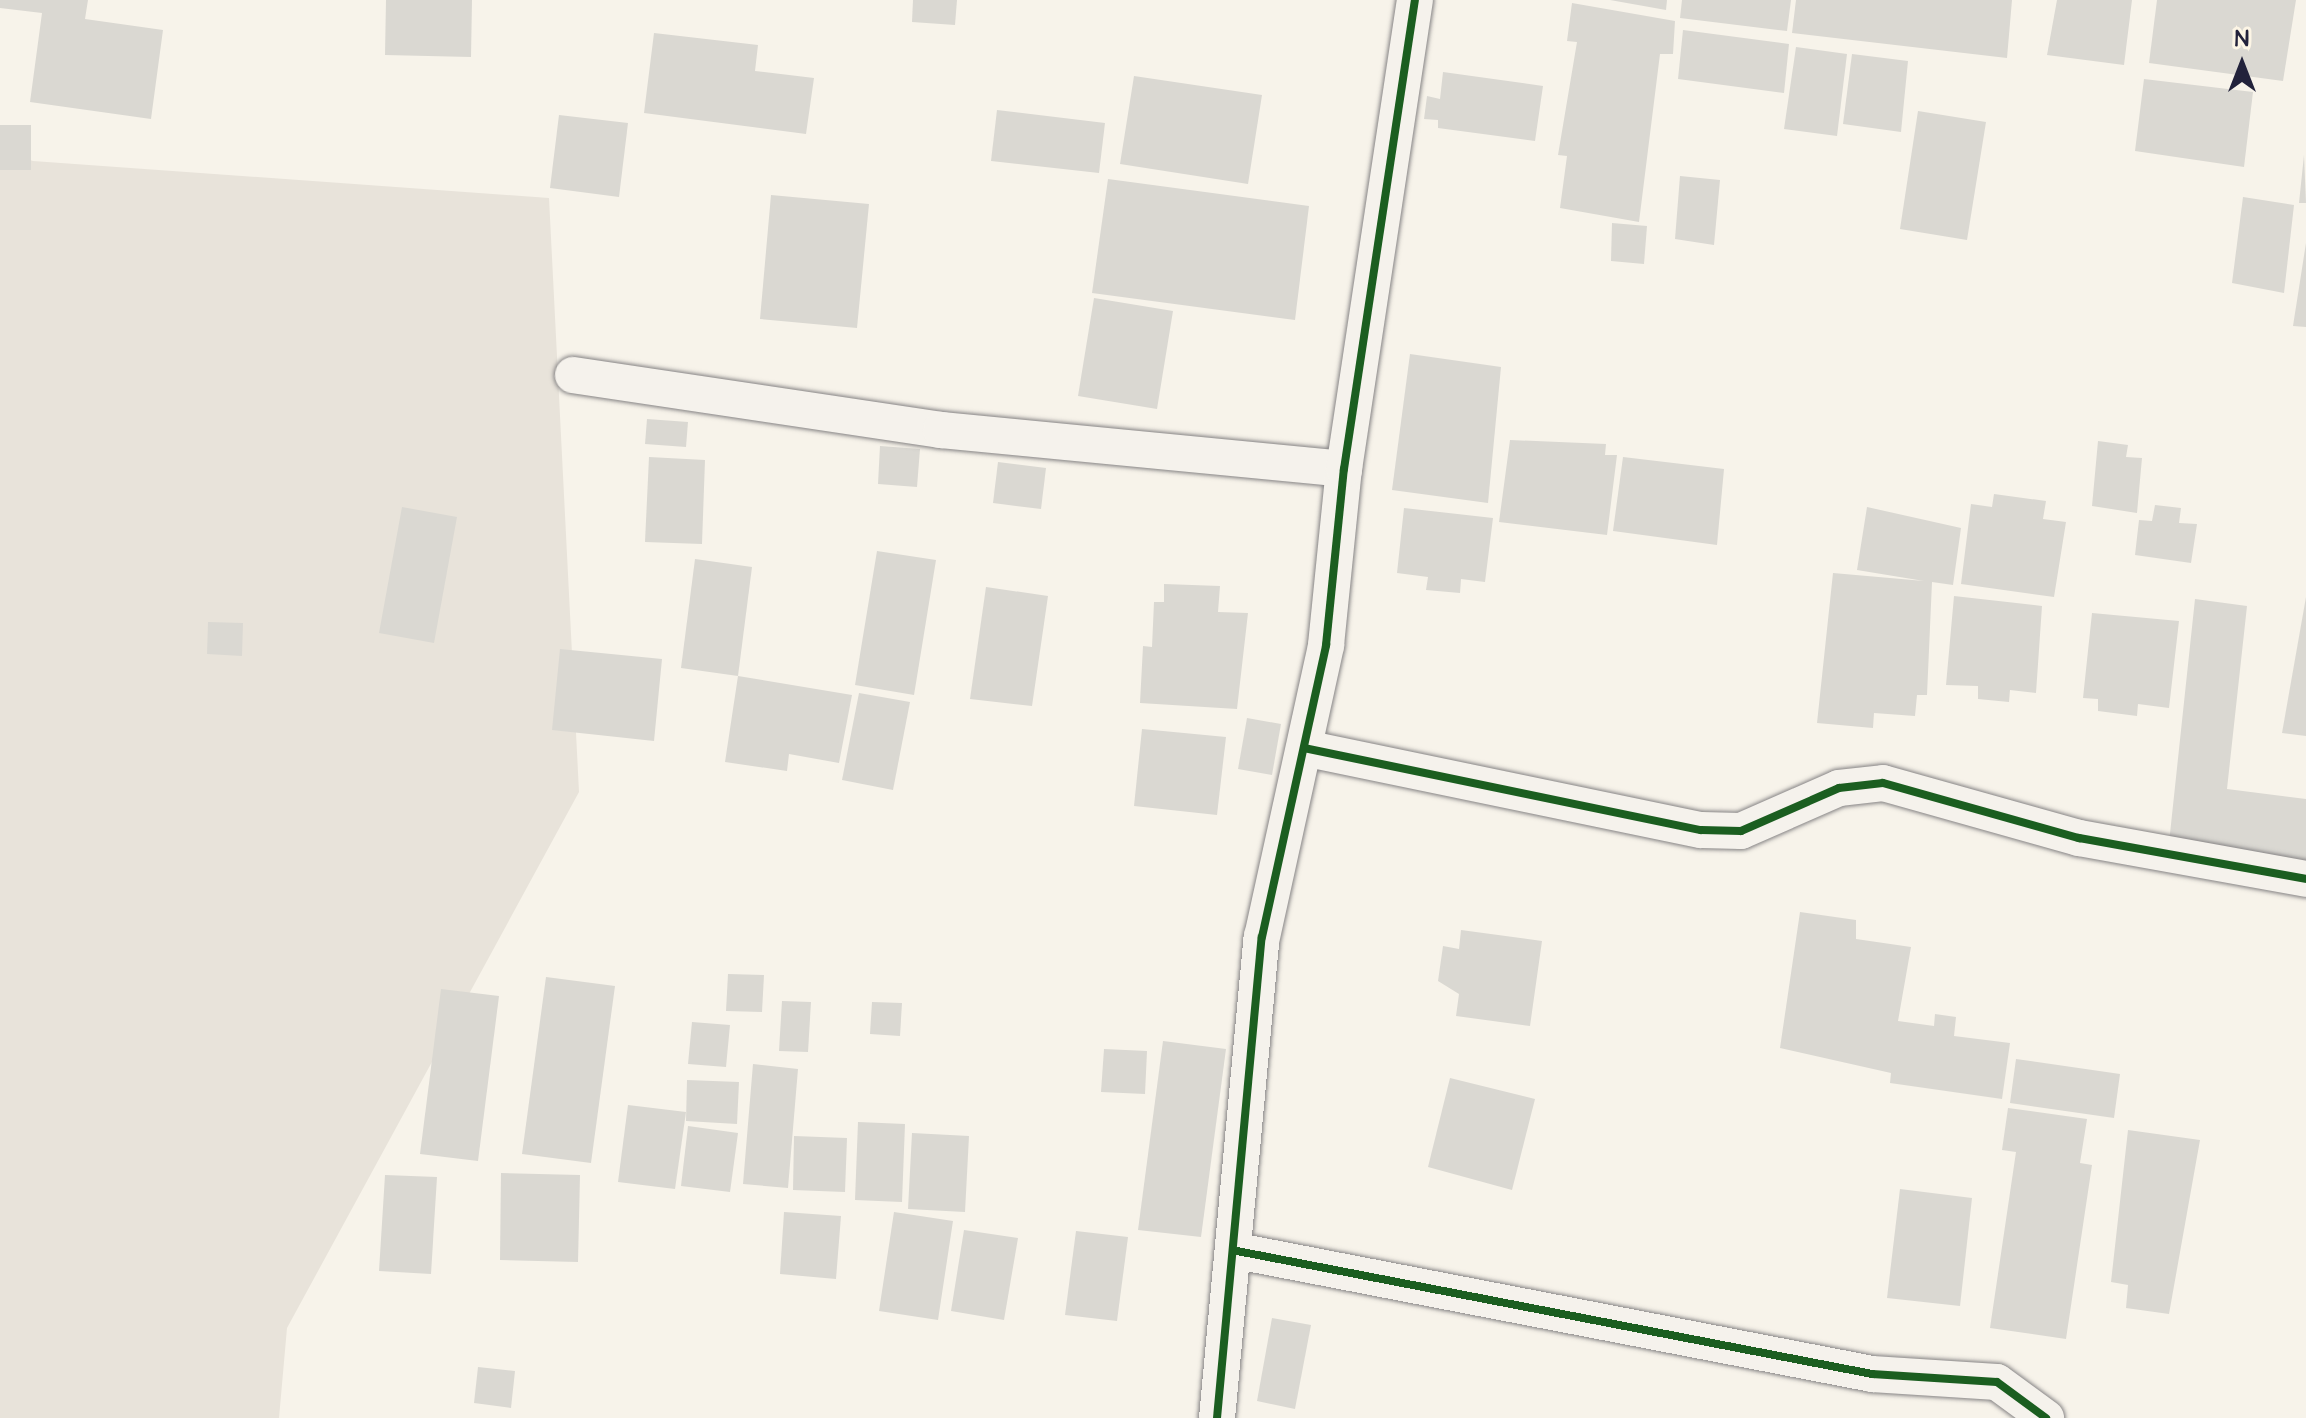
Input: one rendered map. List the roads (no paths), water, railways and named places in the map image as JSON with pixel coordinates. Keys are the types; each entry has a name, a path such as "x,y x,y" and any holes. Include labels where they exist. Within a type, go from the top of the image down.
{"street":[{"path":"1217,1418 1237,1251 1262,937 1326,645 1344,469 1415,0"},
{"path":"573,375 941,430 1344,469"},
{"path":"1304,748 1701,830 1741,831 1839,788 1883,783 2079,838 2306,879"},
{"path":"1237,1251 1872,1374 1997,1382 2046,1418"}]}
